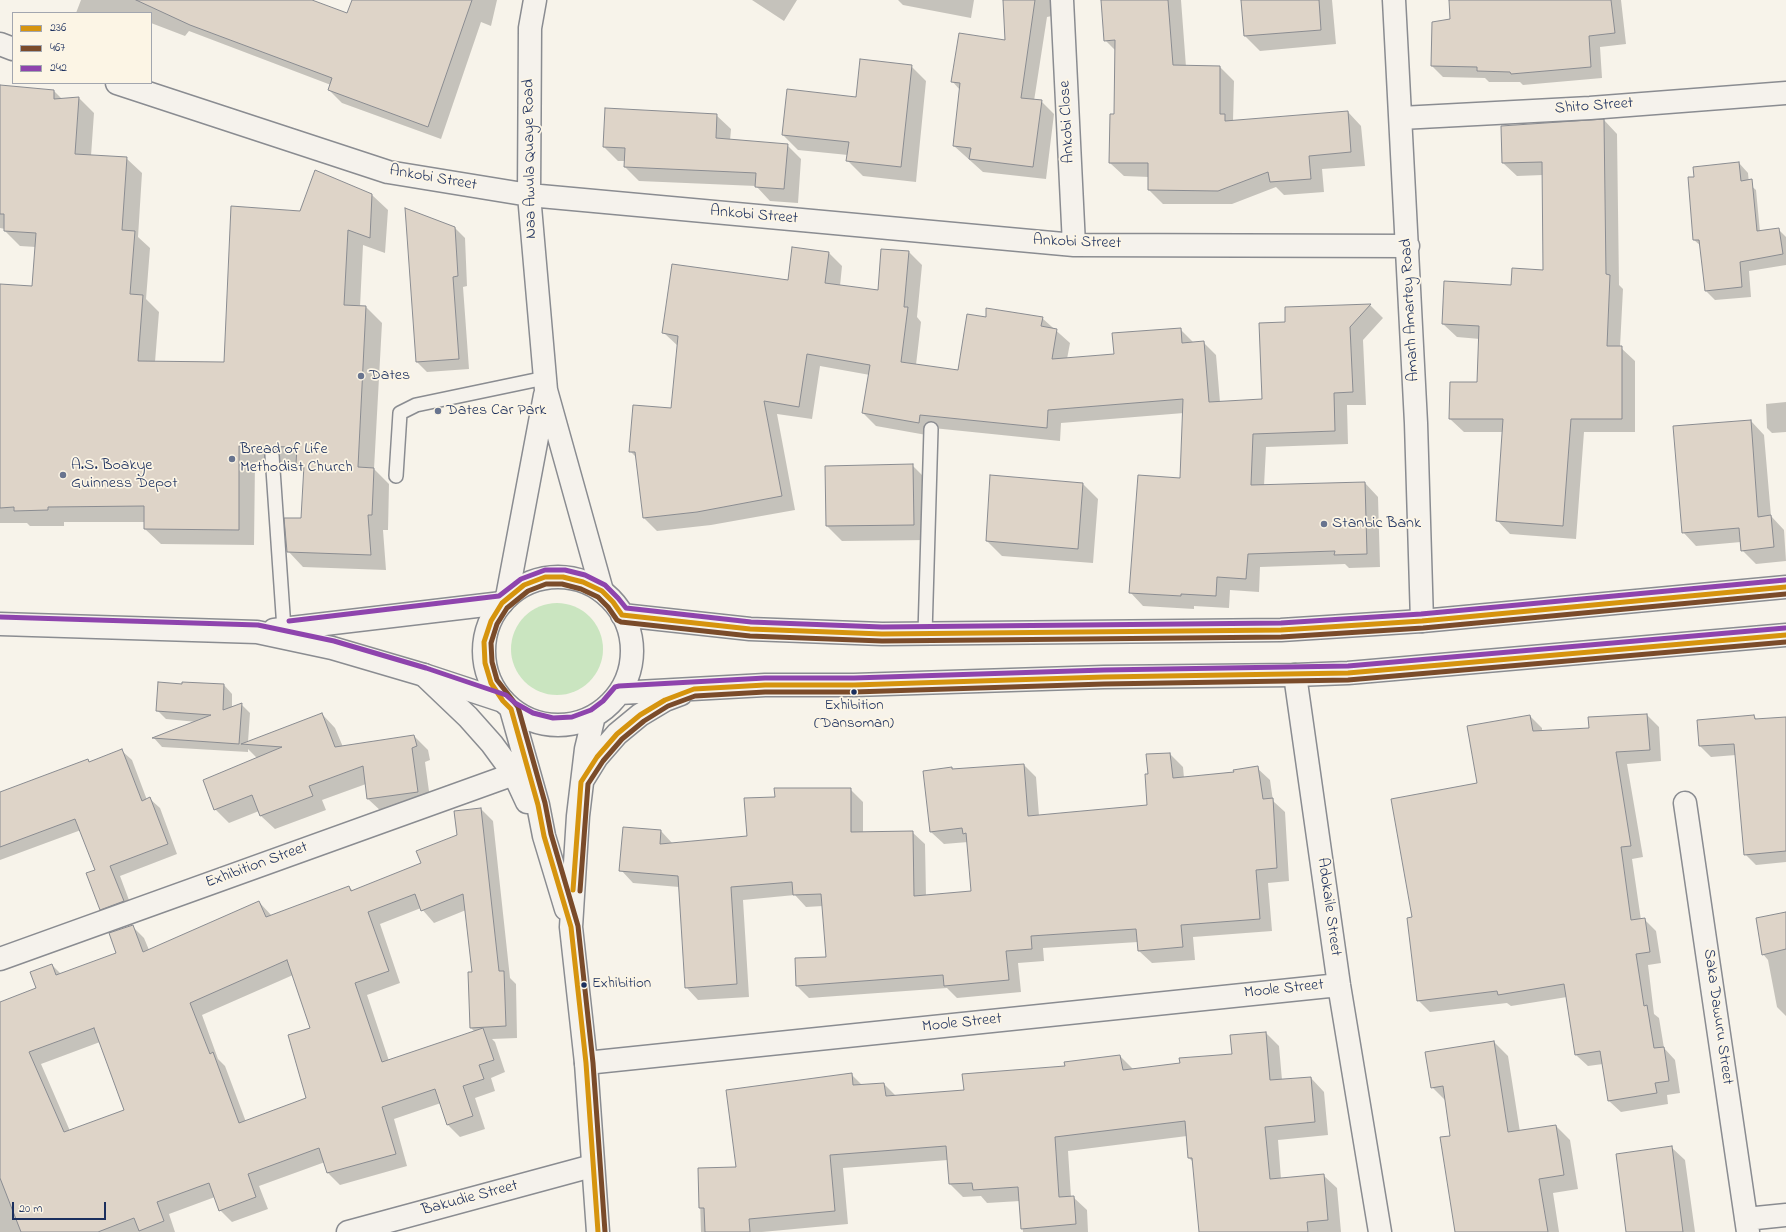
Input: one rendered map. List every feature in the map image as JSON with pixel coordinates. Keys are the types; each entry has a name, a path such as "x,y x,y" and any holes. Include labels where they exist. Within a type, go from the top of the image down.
{"street":[{"name":"Naa Awula Quaye Road","path":"535,0 530,28 529,195 545,384 602,592"},
{"name":"Ankobi Close","path":"1062,0 1074,245"},
{"name":"Amarh Amartey Road","path":"1394,0 1408,246 1416,423 1422,621"},
{"path":"0,44 12,49"},
{"name":"Ankobi Street","path":"120,84 388,172 529,195 1074,245 1408,246"},
{"name":"Shito Street","path":"1401,118 1590,108 1786,93"},
{"name":"Naa Awula Quaye Road","path":"505,600 545,384"},
{"path":"257,632 332,648 424,675 507,705 530,720 552,725 574,724 594,716 608,706 619,693 628,674 632,654 630,634 622,614 613,602 602,592 583,582 564,577 545,578 524,586 505,600 491,621 484,642 485,663 491,683 507,705 538,805 544,836 571,927"},
{"path":"622,614 750,629 882,634 1280,630 1422,621 1786,587"},
{"path":"0,624 257,632 505,600"},
{"path":"619,693 765,686 902,684 1104,677 1295,675 1436,666 1786,635"},
{"path":"424,675 473,722 492,744 514,774 544,836"},
{"name":"Adokaile Street","path":"1295,675 1339,984 1380,1232"},
{"path":"581,782 597,757 617,734 640,715 665,700 694,689"},
{"path":"594,716 586,749 581,782 571,927 586,1063 592,1166 598,1232"},
{"name":"Exhibition Street","path":"0,959 514,774"},
{"name":"Saka Dawuru Street","path":"1685,803 1747,1226"},
{"name":"Moole Street","path":"586,1063 1339,984"},
{"name":"Bakudie Street","path":"348,1232 592,1166"},
{"path":"1747,1226 1786,1215"}],"lane":[{"path":"396,476 400,413 416,405 545,384"},
{"path":"925,634 931,429"},
{"path":"272,455 284,628"}],"green space":[{"path":"557,603 574,607 589,617 599,632 603,649 599,666 589,681 574,691 557,695 540,691 525,681 515,666 511,649 515,632 525,617 540,607"}],"building":[{"path":"136,0 312,0 347,13 352,0 472,0 428,127 328,90 332,78 190,25"},
{"path":"1003,0 1035,0 1021,98 1042,100 1033,167 969,159 971,148 953,146 960,83 951,82 959,33 1005,40"},
{"path":"1101,0 1168,0 1173,65 1220,66 1220,114 1225,114 1225,121 1348,111 1351,152 1309,156 1311,179 1270,182 1268,172 1218,191 1148,190 1148,163 1109,163 1110,114 1114,114 1115,40 1104,41"},
{"path":"1241,0 1319,0 1321,30 1244,36"},
{"path":"1449,0 1611,0 1615,33 1589,36 1591,67 1511,74 1510,72 1477,71 1477,67 1431,66 1432,22 1450,19"},
{"path":"860,59 912,65 901,167 846,161 849,142 782,135 787,89 856,97"},
{"path":"0,85 54,90 54,99 79,97 75,154 127,157 122,230 135,231 130,294 143,295 138,361 224,362 231,206 300,211 315,170 372,194 370,238 348,230 344,305 366,306 358,467 374,468 372,515 368,515 371,555 287,552 284,518 301,518 304,465 296,464 297,447 239,446 239,530 144,529 144,506 48,507 48,510 14,511 14,507 0,508 0,284 32,286 36,233 4,231 4,214 0,214"},
{"path":"605,108 717,114 716,138 788,144 784,189 755,187 756,173 624,167 625,148 603,147"},
{"path":"1604,119 1606,274 1610,275 1607,346 1622,346 1622,419 1571,419 1563,526 1496,521 1503,419 1449,419 1450,382 1477,382 1479,326 1442,324 1444,281 1511,285 1512,268 1543,270 1542,162 1502,163 1501,126"},
{"path":"1739,162 1741,181 1752,179 1757,231 1779,228 1783,254 1740,262 1742,287 1705,291 1699,240 1693,240 1688,177 1694,177 1693,167"},
{"path":"405,208 455,227 458,276 453,277 459,359 416,362"},
{"path":"792,247 829,252 825,283 878,290 881,249 909,251 904,307 908,307 901,362 958,370 967,314 986,317 986,308 1043,317 1041,326 1057,329 1052,359 1114,354 1112,333 1181,328 1182,343 1204,341 1209,402 1262,399 1259,323 1285,322 1285,307 1371,304 1350,327 1353,392 1334,393 1335,431 1253,434 1251,485 1365,482 1367,554 1334,555 1335,551 1248,554 1246,579 1217,577 1216,596 1181,594 1181,596 1129,593 1138,475 1180,478 1183,399 1048,410 1047,428 920,415 919,423 862,413 870,365 807,354 799,407 764,401 782,496 697,512 643,518 635,452 629,452 633,405 671,408 678,336 662,333 672,264 788,280"},
{"path":"1751,420 1758,517 1771,515 1774,547 1741,551 1739,528 1682,533 1673,426"},
{"path":"913,464 914,525 826,526 825,466"},
{"path":"990,475 1083,483 1078,549 986,541"},
{"path":"158,682 182,684 182,682 224,684 223,710 242,703 239,744 152,738 211,715 156,711"},
{"path":"322,713 335,747 414,735 417,746 412,748 418,792 367,799 363,766 309,786 313,796 260,816 252,795 214,810 203,780 282,747 241,744"},
{"path":"1647,714 1650,750 1616,752 1631,846 1621,847 1631,920 1645,918 1650,952 1636,954 1644,1006 1647,1005 1654,1048 1664,1047 1669,1081 1655,1083 1657,1093 1608,1101 1600,1051 1575,1055 1564,984 1498,995 1497,991 1417,1001 1407,918 1412,917 1391,799 1477,783 1467,726 1530,715 1533,731 1589,728 1588,717"},
{"path":"1754,715 1755,719 1786,717 1786,851 1744,855 1734,744 1699,746 1697,720"},
{"path":"122,749 142,801 150,797 168,844 110,866 124,901 100,910 86,873 95,870 75,819 0,847 0,792 88,759 89,762"},
{"path":"1170,753 1173,778 1234,772 1233,770 1258,766 1263,799 1273,798 1277,868 1256,870 1260,919 1181,925 1183,947 1138,951 1136,929 1031,936 1032,949 1006,951 1009,980 944,986 943,975 796,986 795,958 826,957 821,894 793,895 792,882 731,887 737,984 685,988 678,876 619,871 623,827 661,830 660,844 747,836 744,798 775,797 774,788 851,788 851,832 913,831 914,896 971,891 966,833 963,834 962,828 930,832 923,771 952,767 952,769 1024,764 1028,816 1147,805 1145,774 1148,774 1146,754"},
{"path":"481,808 499,971 504,971 506,1026 470,1028 468,972 472,972 463,894 421,911 415,894 368,912 389,971 355,983 382,1062 483,1028 494,1060 479,1065 484,1079 463,1086 473,1116 447,1125 435,1089 382,1107 396,1154 327,1173 319,1148 248,1174 256,1197 219,1211 209,1183 157,1202 164,1221 139,1231 134,1218 98,1232 21,1232 0,1178 0,1002 36,988 30,972 52,964 56,975 116,953 109,933 133,925 143,952 259,901 266,917 349,886 351,891 421,863 416,851 457,835 454,811","holes":["287,960 310,1028 288,1035 306,1098 239,1123 213,1052 210,1054 190,1003","94,1028 124,1110 64,1132 29,1052"]},
{"path":"1786,912 1786,949 1762,955 1756,918"},
{"path":"1266,1032 1270,1080 1311,1077 1315,1122 1265,1127 1270,1179 1324,1174 1328,1220 1307,1222 1308,1232 1199,1232 1192,1158 1188,1158 1185,1121 1055,1137 1059,1197 1074,1196 1076,1224 1021,1229 1018,1187 973,1190 972,1183 949,1184 946,1146 830,1155 835,1211 749,1219 750,1232 705,1232 704,1208 699,1208 698,1168 736,1167 726,1090 852,1073 853,1085 884,1083 886,1096 964,1090 962,1074 1065,1066 1064,1062 1120,1055 1123,1070 1180,1063 1179,1058 1232,1054 1230,1035"},
{"path":"1494,1041 1508,1132 1556,1125 1564,1175 1539,1179 1548,1232 1455,1232 1440,1137 1450,1136 1443,1086 1431,1088 1425,1052"},
{"path":"1672,1146 1683,1232 1626,1232 1616,1154"}],"transit line":[{"name":"242","path":"289,621 499,596 521,579 545,570 565,570 585,575 605,585 626,608 751,622 882,627 1281,623 1421,614 1785,580"},
{"name":"236","path":"598,1232 586,1063 571,927 544,836 538,805 511,709 503,701 491,683 485,663 484,642 491,621 502,603 524,585 545,577 563,577 583,582 602,591 613,602 622,615 750,629 882,634 1281,630 1422,621 1786,587"},
{"name":"467","path":"605,1232 593,1063 578,926 551,834 545,803 518,707 497,680 492,662 491,643 497,624 507,608 528,591 546,584 562,584 581,589 598,597 608,607 617,620 621,622 750,636 882,641 1281,637 1423,628 1786,594"},
{"name":"242","path":"0,617 258,625 334,641 426,668 506,695 515,703 533,713 553,718 572,717 591,710 603,701 615,687 619,686 765,678 854,678 1104,670 1348,666 1785,628"},
{"name":"236","path":"573,890 581,782 597,757 617,734 640,715 665,700 694,689 765,685 854,685 1104,677 1348,673 1786,635"},
{"name":"467","path":"580,891 588,784 603,761 622,739 644,721 668,706 695,696 765,692 854,692 1104,684 1348,680 1786,642"}],"place":[{"name":"Dates","path":"361,376"},
{"name":"Dates Car Park","path":"438,411"},
{"name":"Bread of Life Methodist Church","path":"232,459"},
{"name":"A.S. Boakye Guinness Depot","path":"63,475"},
{"name":"Stanbic Bank","path":"1324,524"},
{"name":"Exhibition (Dansoman)","path":"854,692"},
{"name":"Exhibition","path":"584,985"}]}
